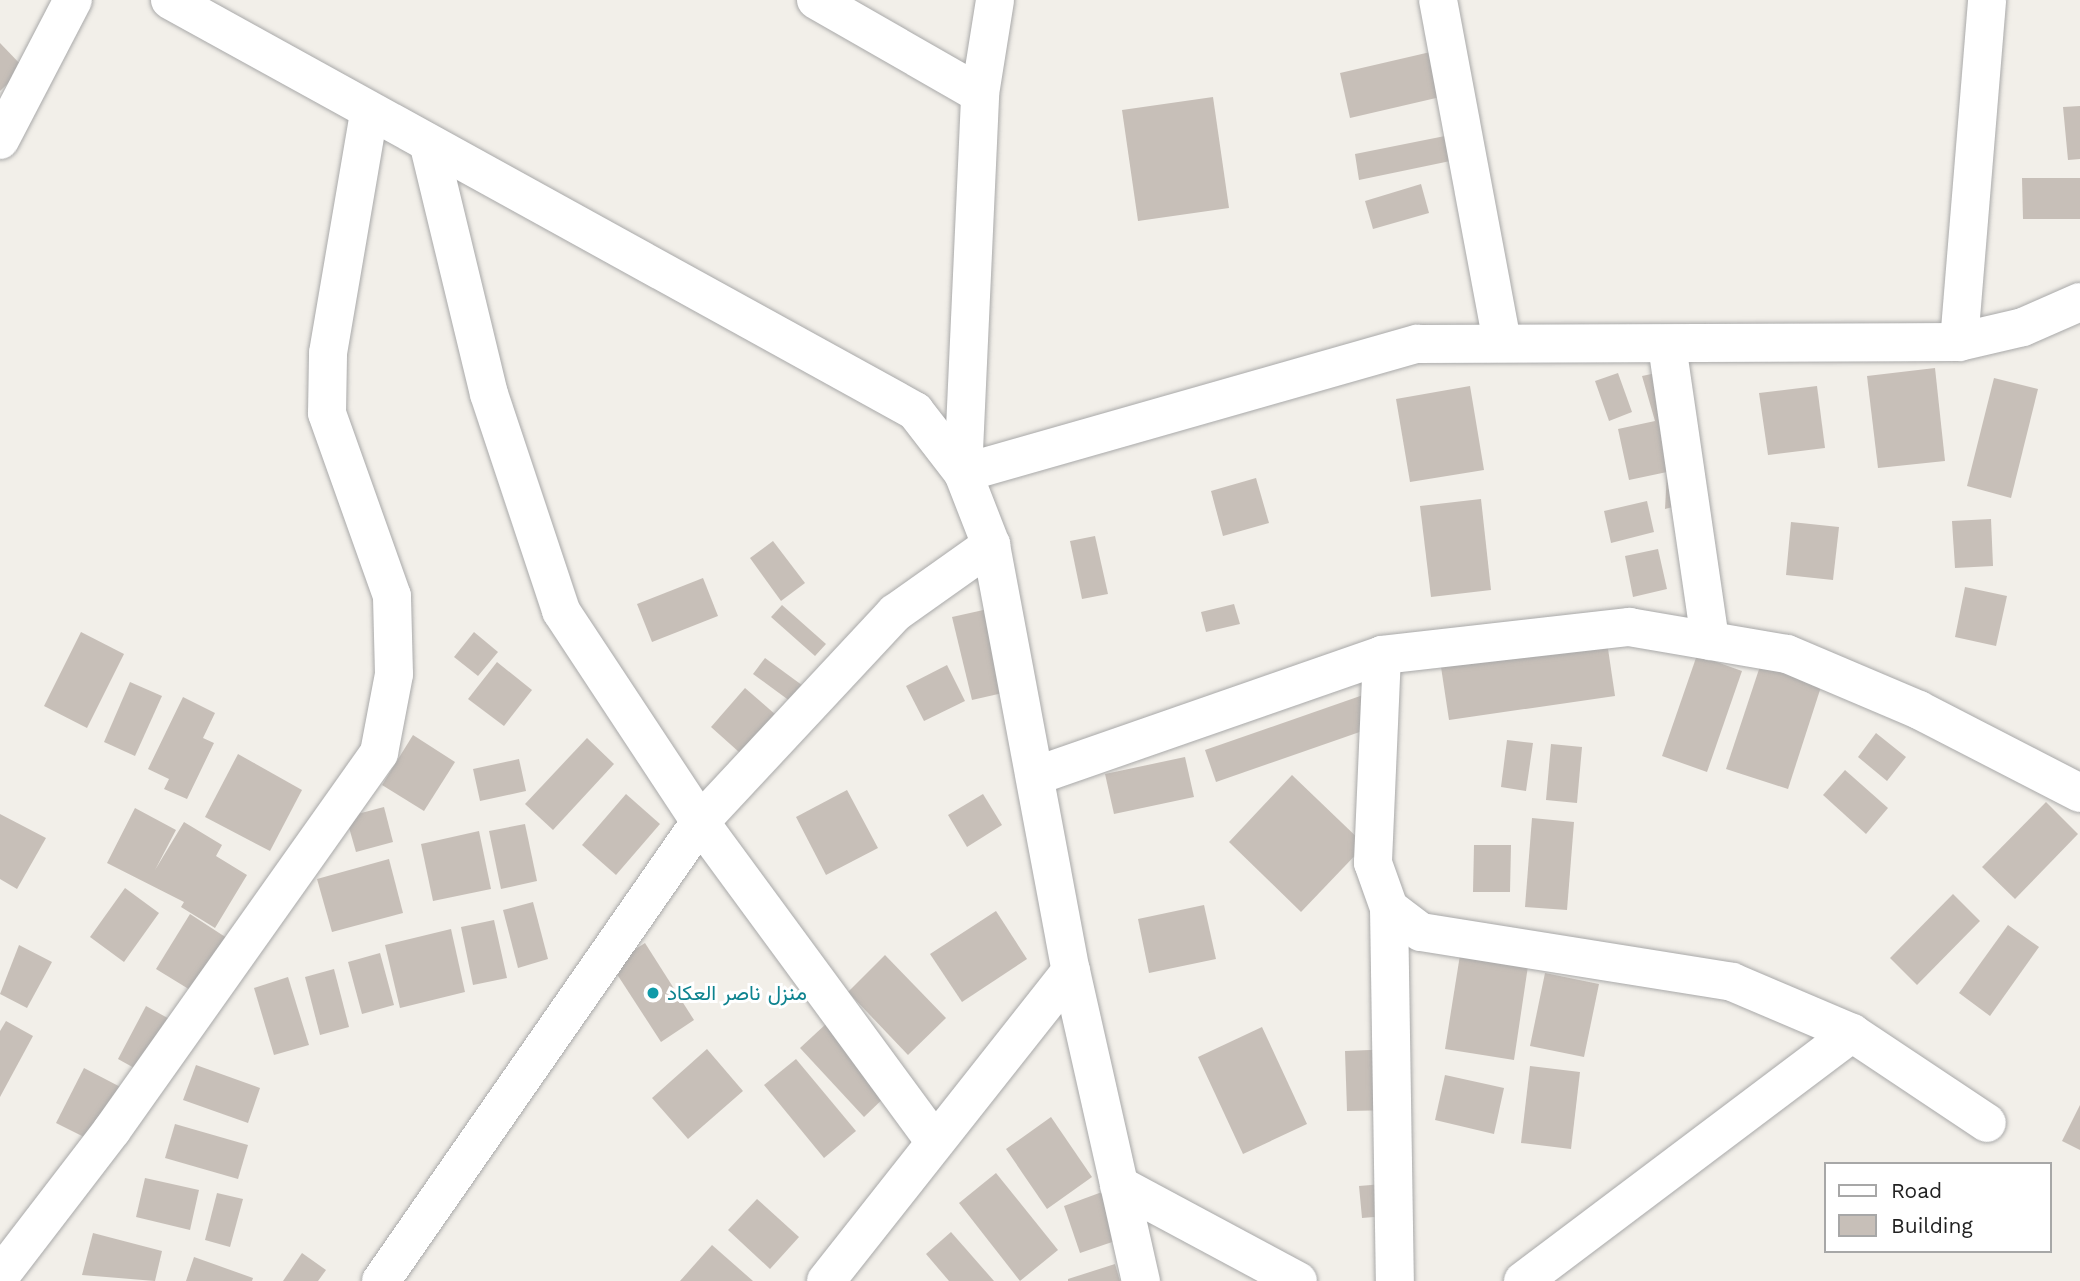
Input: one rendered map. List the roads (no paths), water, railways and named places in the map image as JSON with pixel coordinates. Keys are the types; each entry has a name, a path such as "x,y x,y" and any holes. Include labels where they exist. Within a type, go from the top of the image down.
{"street":[{"path":"0,140 73,0"},
{"path":"170,0 369,113 915,411 963,473 991,545 1038,775 1071,971 1140,1281"},
{"path":"816,0 980,94"},
{"path":"963,473 980,94 995,0"},
{"path":"1438,0 1502,342"},
{"path":"1959,342 1987,0"},
{"path":"0,1276 112,1130 379,753 394,674 392,596 327,413 328,353 369,113"},
{"path":"429,146 489,394 561,611 699,822 934,1140"},
{"path":"963,473 1417,344 1959,342 2023,327 2080,302"},
{"path":"1667,345 1710,641"},
{"path":"381,1281 699,822 895,613 991,545"},
{"path":"1038,775 1382,655 1629,626 1787,654 1919,710 2080,793"},
{"path":"1382,655 1373,863 1389,908 1395,1281"},
{"path":"1389,908 1421,932 1732,982 1852,1033 1987,1123"},
{"path":"826,1281 934,1140 1071,971"},
{"path":"1523,1281 1852,1033"},
{"path":"1119,1185 1298,1281"}],"place":[{"name":"منزل ناصر العكاد","path":"653,993"}]}
